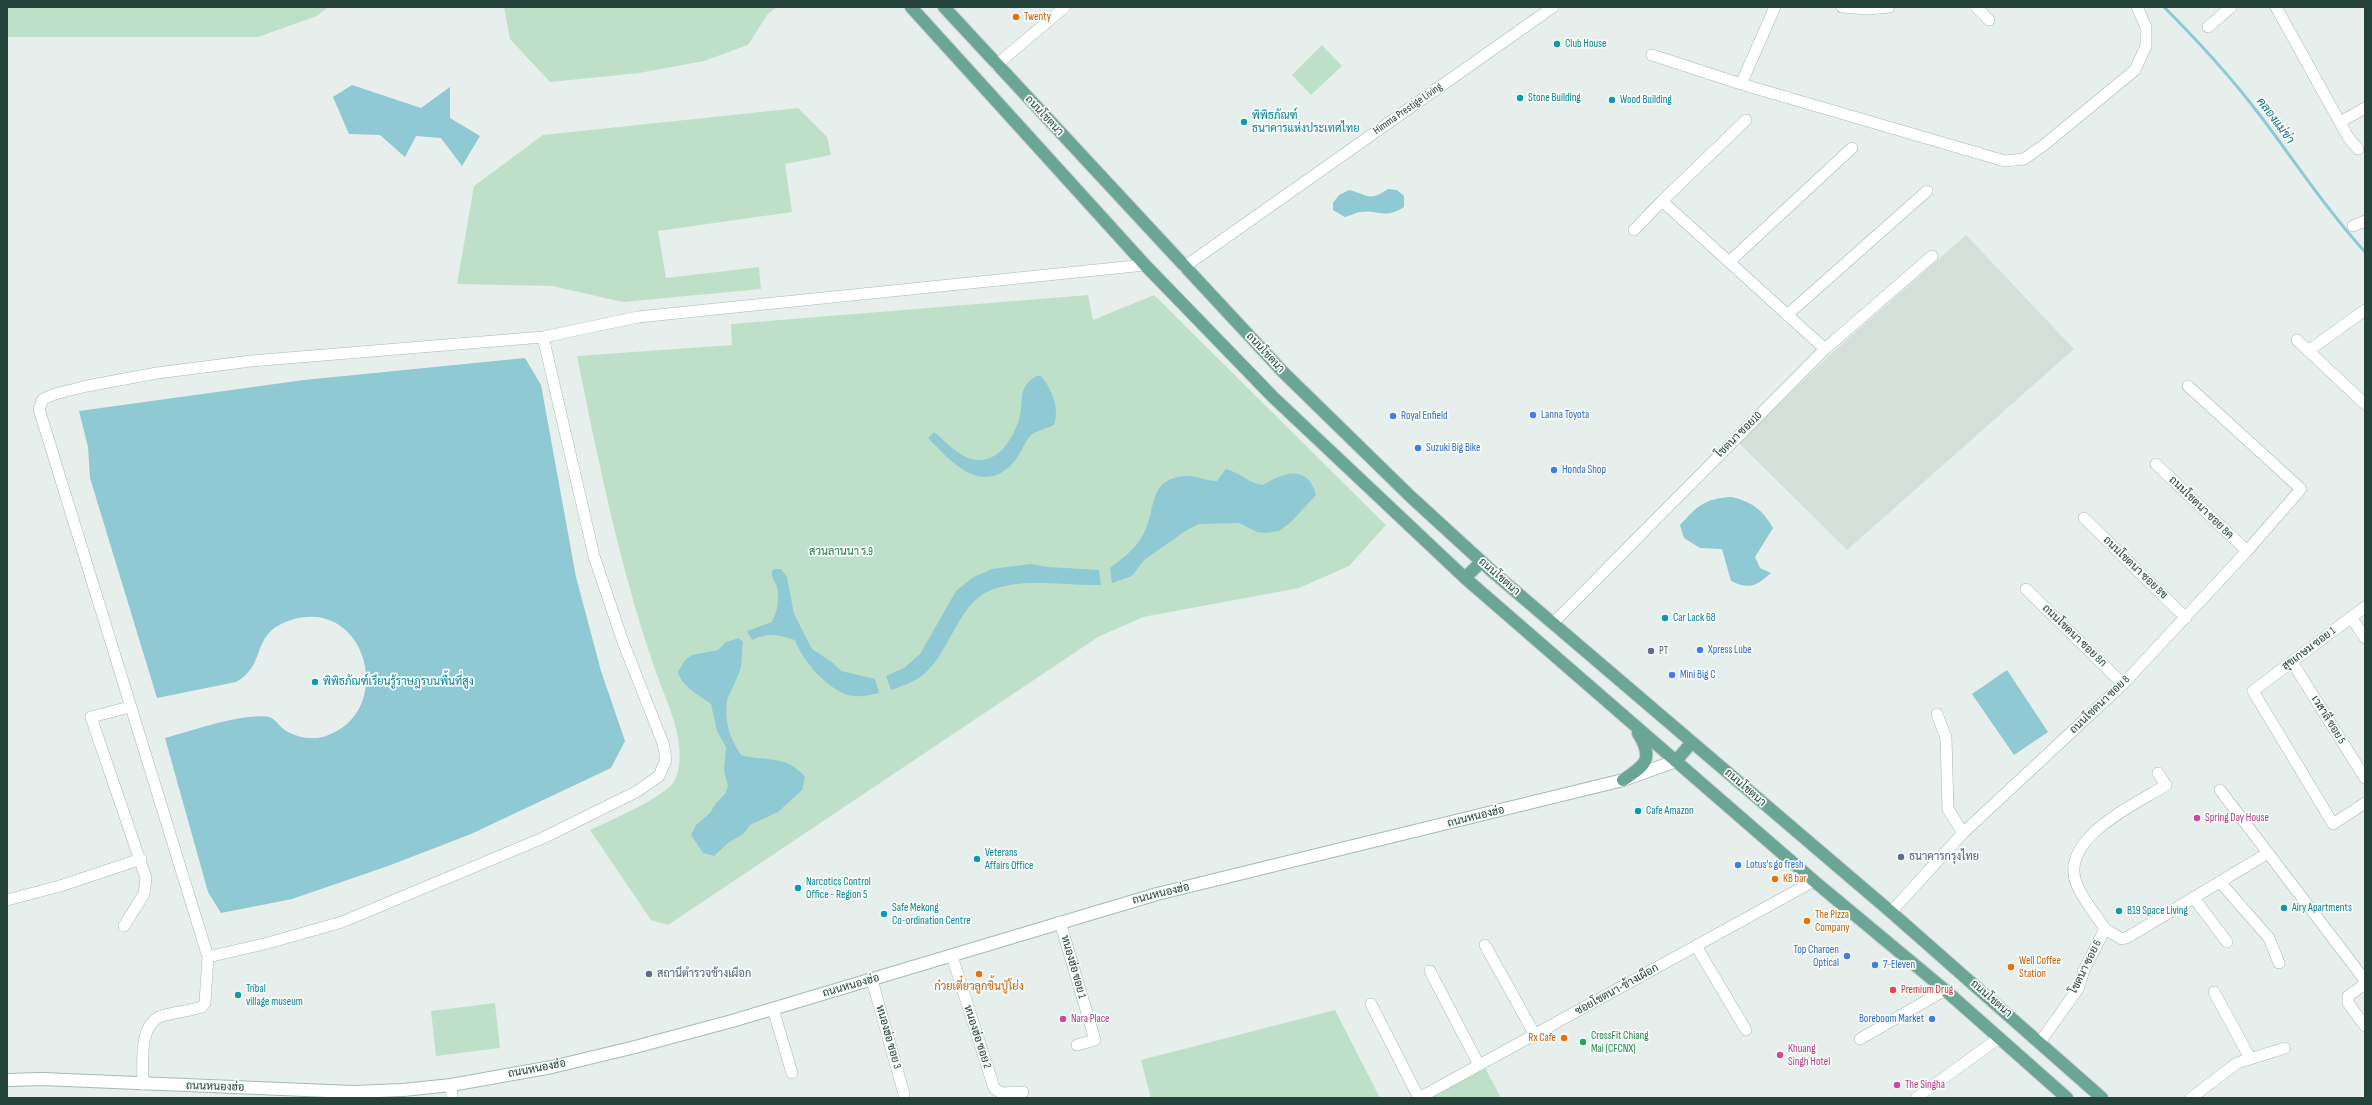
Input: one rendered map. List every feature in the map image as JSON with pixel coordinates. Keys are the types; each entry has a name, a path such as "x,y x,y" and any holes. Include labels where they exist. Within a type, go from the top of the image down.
{"main road":[{"path":"912,7 1145,264 1273,397 1465,578 1814,881 1945,990 2061,1096"},
{"name":"ถนนโชตนา","path":"944,7 1184,267 1305,393 1481,562 1890,912 2040,1042 2102,1098"},
{"path":"1465,578 1481,562"},
{"path":"1623,780 1642,768 1647,756 1644,744 1632,724"},
{"path":"1676,761 1692,742"},
{"name":"ถนนหนองฮ่อ","path":"7,1080 353,1092 403,1090 451,1085 552,1067 693,1032 1157,894 1623,780 1676,761"}],"street":[{"path":"996,65 1065,7"},
{"name":"Himma Prestige Living","path":"1184,267 1553,7"},
{"path":"1741,84 1774,7"},
{"path":"1842,7 1868,9 1889,7"},
{"path":"1976,7 1989,20"},
{"path":"1652,54 1741,84 2005,161 2024,159 2044,145 2135,70 2146,46 2146,27 2137,7"},
{"path":"2208,27 2231,7"},
{"path":"2276,7 2340,122 2358,149"},
{"path":"2340,122 2365,108"},
{"path":"1634,230 1746,120"},
{"path":"1729,262 1852,148"},
{"path":"1787,315 1927,191"},
{"path":"1662,201 1825,349"},
{"path":"2353,226 2365,221"},
{"name":"โชตนา ซอย10","path":"1553,623 1825,349 1932,256"},
{"path":"143,1084 144,1041 150,1024 160,1016 202,1007 205,1003 208,988 208,957 39,409 43,399 55,394 157,373 252,361 543,337 638,317 1145,264"},
{"path":"2308,351 2365,310"},
{"path":"208,957 268,943 342,922 543,838 636,792 659,776 666,760 663,743 623,642 594,556 543,337"},
{"path":"2298,340 2365,404"},
{"name":"ถนนโชตนา ซอย 8","path":"1890,912 1963,833 2123,684 2247,551 2301,488 2188,386"},
{"name":"ถนนโชตนา ซอย 8ค","path":"2156,464 2247,551"},
{"name":"ถนนโชตนา ซอย 8ข","path":"2084,518 2186,618"},
{"name":"ถนนโชตนา ซอย 8ก","path":"2026,589 2123,684"},
{"name":"สุขเกษม ซอย 1","path":"2365,607 2253,691 2333,824 2365,803"},
{"path":"2351,617 2365,638"},
{"name":"เวสาลี ซอย 5","path":"2292,662 2365,778"},
{"path":"124,926 144,894 146,878 141,859 91,717 130,707"},
{"path":"1937,714 1946,738 1948,809 1963,833"},
{"path":"2105,929 2076,884 2074,873 2076,859 2085,841 2098,828 2166,785 2158,773"},
{"path":"2220,790 2364,979 2364,985 2348,996 2348,1003 2365,1026"},
{"name":"โชตนา ซอย 6","path":"2040,1042 2078,989 2084,970 2105,929 2122,939 2128,938 2268,853"},
{"path":"7,900 60,886 141,859"},
{"name":"ซอยโชตนา-ช้างเผือก","path":"1419,1098 1814,881"},
{"path":"2220,882 2269,938 2279,963"},
{"path":"2194,898 2227,942"},
{"name":"หนองฮ่อ ซอย 1","path":"1060,922 1095,1040 1077,1045"},
{"path":"1485,945 1535,1034"},
{"path":"1696,946 1746,1030"},
{"name":"หนองฮ่อ ซอย 2","path":"952,956 994,1088 1001,1093 1023,1092"},
{"path":"1430,971 1479,1065"},
{"name":"หนองฮ่อ ซอย 3","path":"872,980 904,1094"},
{"path":"1860,1039 1945,990"},
{"path":"2214,992 2250,1058"},
{"path":"1371,1004 1419,1098"},
{"path":"773,1009 792,1072"},
{"path":"1916,1098 1999,1038"},
{"path":"2191,1098 2228,1068 2250,1058 2285,1048"},
{"path":"451,1085 452,1098"}],"shaded area":[{"path":"1966,235 2074,349 1847,550 1739,443 1834,351"}],"green space":[{"path":"7,7 328,7 317,16 258,37 7,37"},
{"path":"504,7 777,7 767,15 748,45 704,61 639,73 550,82 510,39"},
{"path":"1322,45 1342,66 1311,95 1292,75"},
{"path":"798,108 827,137 831,155 785,164 792,212 658,231 666,278 759,267 761,289 623,302 552,286 457,284 474,186 543,135"},
{"name":"สวนลานนา ร.9","path":"1088,295 1093,320 1154,295 1386,525 1349,566 1299,588 1143,617 1098,637 668,925 651,920 590,830 623,815 661,794 670,787 675,780 679,768 679,742 672,715 645,638 622,559 577,356 732,345 731,324"},
{"path":"495,1003 500,1048 436,1056 431,1011"},
{"path":"1335,1010 1380,1098 1151,1098 1141,1060"},
{"path":"1485,1068 1501,1098 1429,1098"}],"water":[{"path":"352,85 421,108 450,87 450,118 480,136 462,166 441,138 416,136 405,157 380,135 349,134 333,97"},
{"path":"1388,189 1397,190 1404,196 1404,207 1386,214 1367,211 1345,217 1333,210 1333,203 1339,195 1349,190 1373,196"},
{"path":"525,358 541,385 576,577 601,671 625,741 611,768 471,834 388,866 292,899 221,913 208,892 165,738 218,723 246,717 259,716 272,718 285,731 297,736 312,738 326,736 348,723 361,704 366,682 364,660 354,640 339,625 317,617 291,620 278,626 269,633 252,667 246,675 236,682 157,698 90,478 88,447 79,411 304,380"},
{"path":"1036,376 1041,376 1052,393 1056,413 1054,425 1031,435 1019,455 1010,466 998,474 987,477 976,476 966,471 955,464 928,438 934,432 956,451 971,459 989,459 996,455 1013,435 1021,412 1023,390"},
{"path":"1226,469 1253,482 1263,485 1271,480 1287,474 1301,475 1312,485 1316,495 1291,522 1279,531 1267,533 1257,532 1239,523 1199,524 1187,530 1144,560 1132,576 1112,583 1110,568 1129,553 1141,539 1148,523 1155,496 1159,488 1165,482 1174,478 1187,476 1217,481"},
{"path":"1732,497 1751,504 1765,516 1773,528 1755,557 1760,568 1771,573 1757,584 1748,586 1731,581 1722,549 1700,548 1684,538 1680,525 1703,504 1715,499"},
{"path":"1031,564 1048,567 1099,570 1101,585 1029,583 1015,584 989,591 978,597 969,606 933,665 913,682 891,690 886,676 904,668 920,654 956,591 972,578 992,569"},
{"path":"775,569 781,569 787,577 794,614 812,649 833,663 841,671 875,679 879,693 864,696 852,696 831,686 823,680 809,664 798,648 795,640 769,635 752,640 747,631 772,622 778,605 778,592 772,573"},
{"path":"739,638 743,642 741,667 727,701 726,709 727,723 731,736 741,755 783,762 798,770 805,777 802,790 778,812 750,825 743,834 728,843 714,856 703,853 691,835 696,825 710,813 716,803 725,794 728,786 724,771 726,747 717,731 711,704 687,686 683,682 678,672 685,660 692,655 718,650 726,642"},
{"path":"2007,670 2048,732 2014,755 1972,694"}],"waterway":[{"name":"คลองแม่ข่า","path":"2164,7 2237,86 2324,202 2365,252"}],"place":[{"name":"Twenty","path":"1016,17"},
{"name":"Club House","path":"1557,44"},
{"name":"Stone Building","path":"1520,98"},
{"name":"Wood Building","path":"1612,100"},
{"name":"พิพิธภัณฑ์ ธนาคารแห่งประเทศไทย","path":"1244,122"},
{"name":"Lanna Toyota","path":"1533,415"},
{"name":"Royal Enfield","path":"1393,416"},
{"name":"Suzuki Big Bike","path":"1418,448"},
{"name":"Honda Shop","path":"1554,470"},
{"name":"Car Lack 68","path":"1665,618"},
{"name":"Xpress Lube","path":"1700,650"},
{"name":"PT","path":"1651,651"},
{"name":"Mini Big C","path":"1672,675"},
{"name":"พิพิธภัณฑ์เรียนรู้ราษฎรบนพื้นที่สูง","path":"315,682"},
{"name":"Cafe Amazon","path":"1638,811"},
{"name":"Spring Day House","path":"2197,818"},
{"name":"ธนาคารกรุงไทย","path":"1901,857"},
{"name":"Veterans Affairs Office","path":"977,859"},
{"name":"Lotus's go fresh","path":"1738,865"},
{"name":"KB bar","path":"1775,879"},
{"name":"Narcotics Control Office - Region 5","path":"798,888"},
{"name":"Airy Apartments","path":"2284,908"},
{"name":"B19 Space Living","path":"2119,911"},
{"name":"Safe Mekong Co-ordination Centre","path":"884,914"},
{"name":"The Pizza Company","path":"1807,921"},
{"name":"Top Charoen Optical","path":"1847,956"},
{"name":"7-Eleven","path":"1875,965"},
{"name":"Well Coffee Station","path":"2011,967"},
{"name":"สถานีตำรวจช้างเผือก","path":"649,974"},
{"name":"ก๋วยเตี๋ยวลูกชิ้นปู่โย่ง","path":"979,974"},
{"name":"Premium Drug","path":"1893,990"},
{"name":"Tribal village museum","path":"238,995"},
{"name":"Nara Place","path":"1063,1019"},
{"name":"Boreboom Market","path":"1932,1019"},
{"name":"Rx Cafe","path":"1564,1038"},
{"name":"CrossFit Chiang Mai (CFCNX)","path":"1583,1042"},
{"name":"Khuang Singh Hotel","path":"1780,1055"},
{"name":"The Singha","path":"1897,1085"}]}
